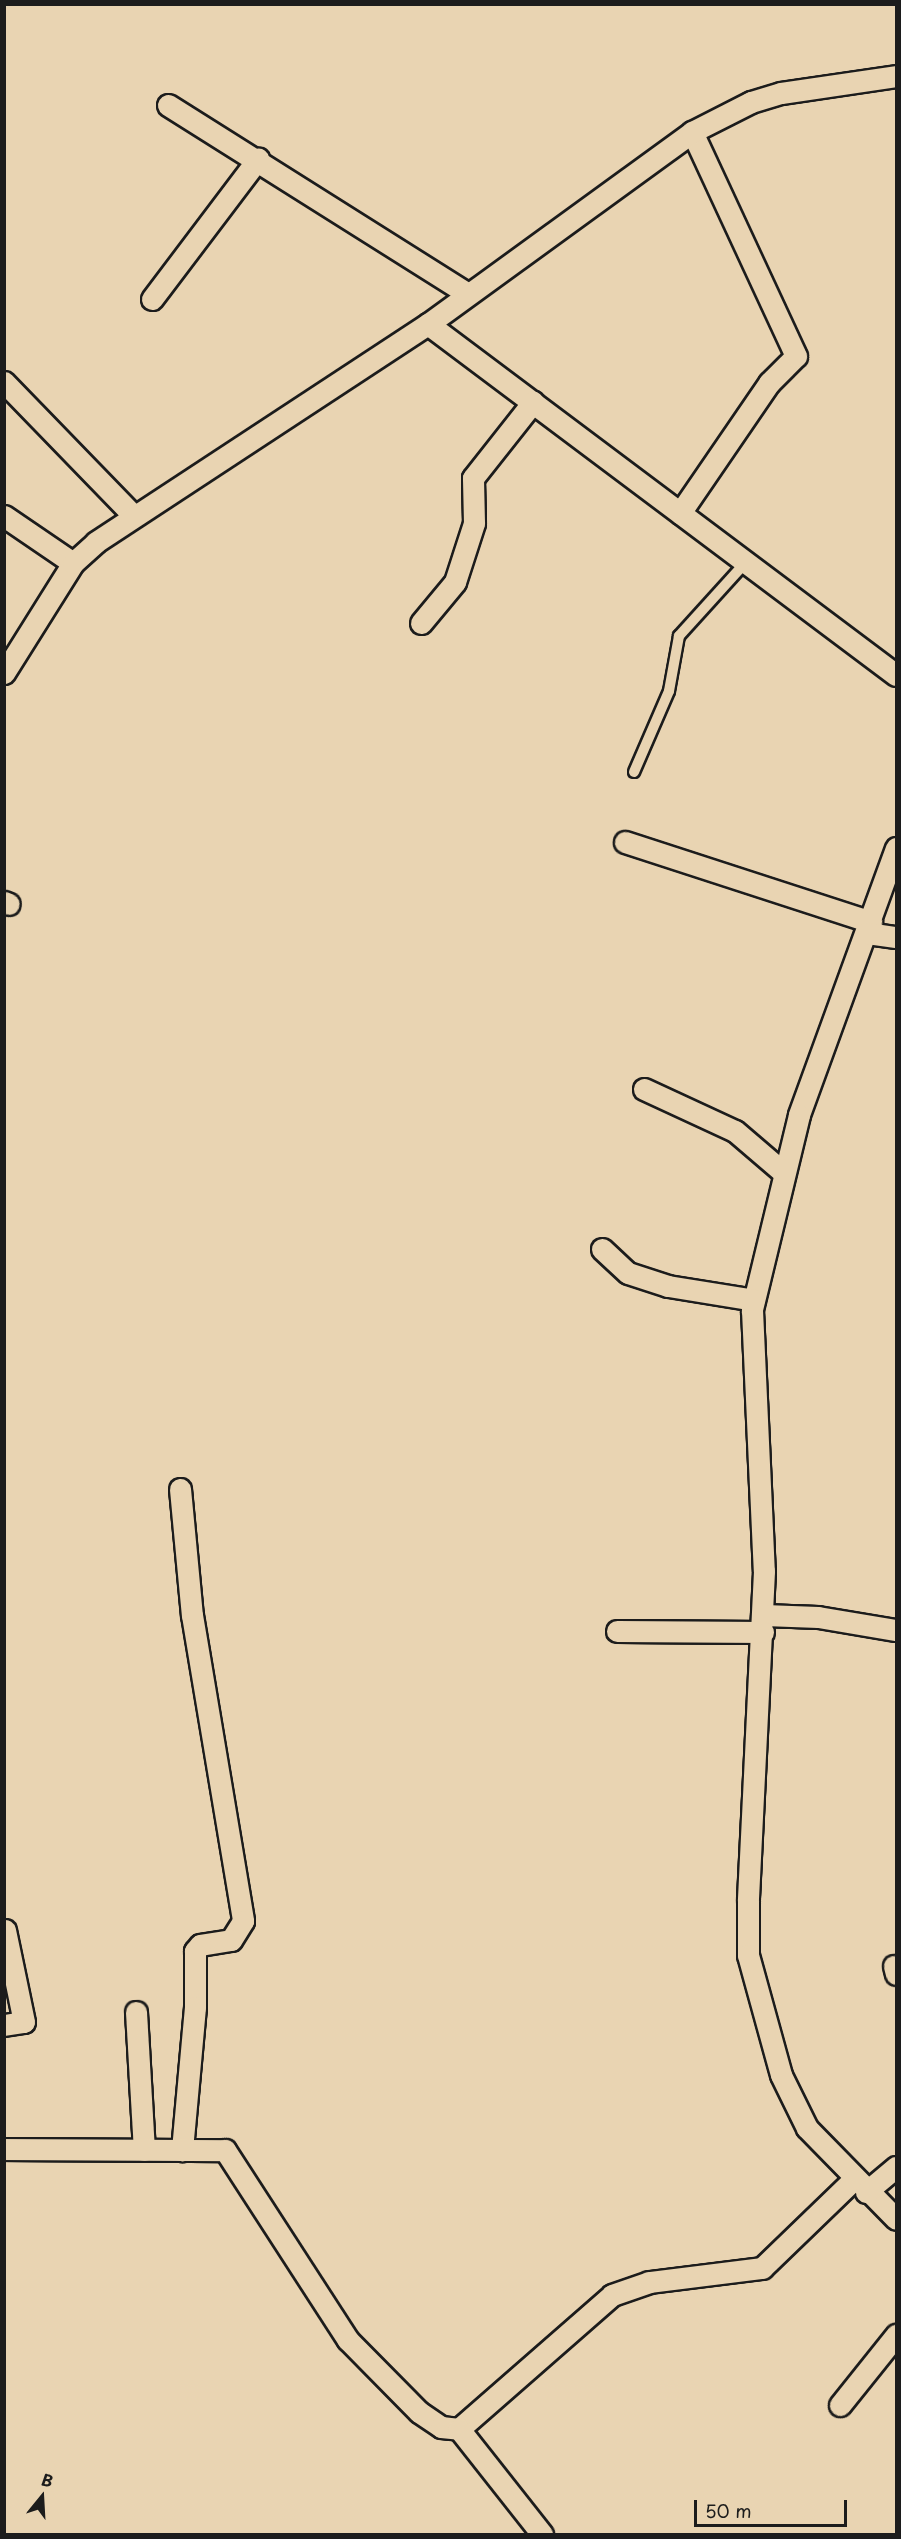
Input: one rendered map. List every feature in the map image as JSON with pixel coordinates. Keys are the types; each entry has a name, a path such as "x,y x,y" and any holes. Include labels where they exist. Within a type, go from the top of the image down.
{"street":[{"path":"4,673 73,563 134,516 428,324 467,293 692,132 751,102 781,93 897,76"},
{"path":"168,105 258,159 467,293"},
{"path":"680,513 769,383 796,356 692,132"},
{"path":"152,299 258,159"},
{"path":"428,324 897,675"},
{"path":"4,382 134,516"},
{"path":"421,623 454,582 474,523 473,478 533,402"},
{"path":"4,516 73,563"},
{"path":"625,842 897,937"},
{"path":"897,848 800,1115 754,1300 763,1624 748,1955 781,2075 807,2128 859,2186 897,2219"},
{"path":"644,1089 735,1131 784,1173"},
{"path":"602,1249 628,1273 668,1286 754,1300"},
{"path":"180,1489 192,1615 243,1921 231,1940 200,1945 195,1952 195,2007 182,2150"},
{"path":"616,1631 763,1624 818,1617 897,1630"},
{"path":"4,2025 24,2022 5,1930"},
{"path":"136,2012 144,2150"},
{"path":"4,2149 225,2150 348,2340 419,2412 441,2427 459,2429 542,2535"},
{"path":"459,2429 593,2309 612,2295 649,2282 762,2268 859,2186 897,2167"},
{"path":"840,2405 897,2336"}],"lane":[{"path":"634,771 669,691 679,636 746,562"}]}
